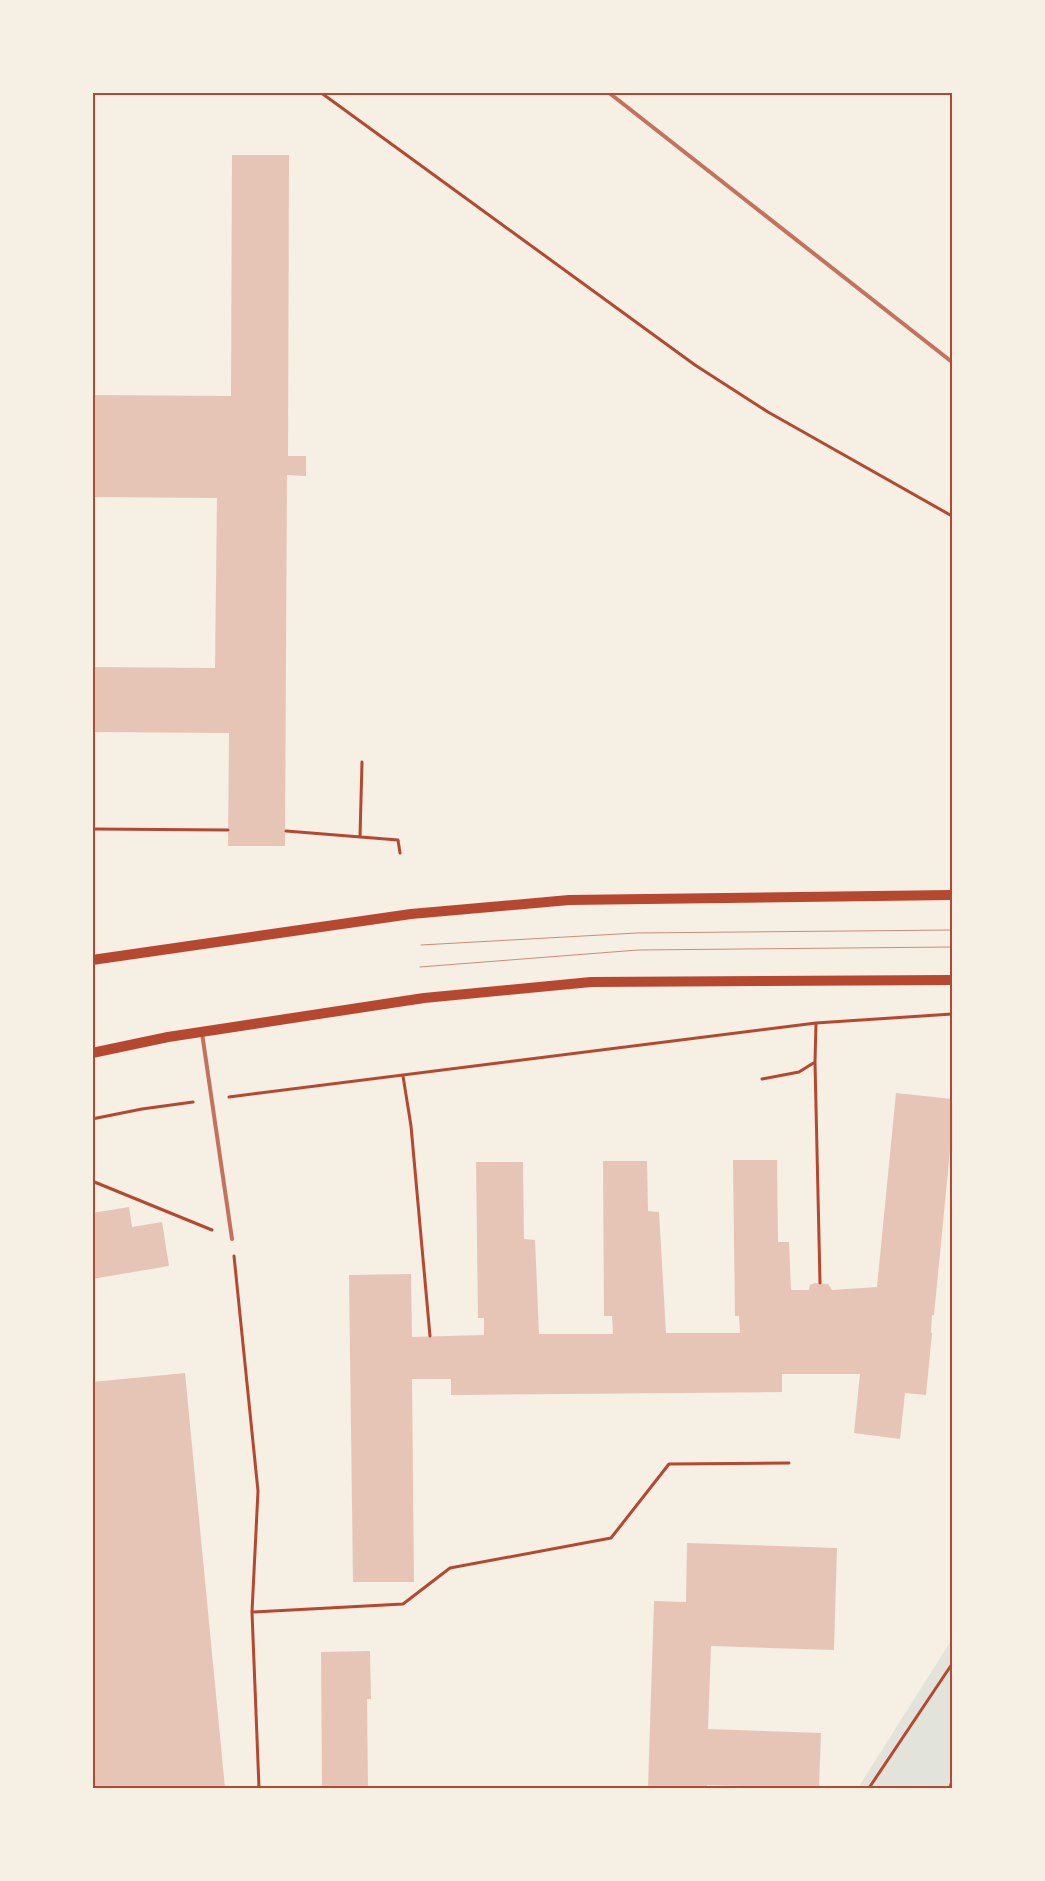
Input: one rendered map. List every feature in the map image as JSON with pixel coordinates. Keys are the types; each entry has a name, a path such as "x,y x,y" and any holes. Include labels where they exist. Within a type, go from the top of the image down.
{"main road":[{"path":"92,960 411,914 569,900 952,895"},
{"path":"92,1053 202,1031 424,998 591,982 952,980"}],"lane":[{"path":"608,92 952,362"},
{"path":"202,1031 232,1239"}],"path":[{"path":"320,92 695,365 768,412 952,516"},
{"path":"360,837 362,762"},
{"path":"92,829 228,830"},
{"path":"286,831 398,840 400,853"},
{"path":"92,1119 142,1109 212,1099 816,1023 952,1014"},
{"path":"816,1023 815,1062 820,1283"},
{"path":"762,1079 799,1072 815,1062"},
{"path":"403,1076 411,1126 430,1336"},
{"path":"92,1181 232,1239 258,1492 252,1612 259,1788"},
{"path":"252,1612 403,1604 450,1568 611,1538 669,1464 789,1463"},
{"path":"869,1788 952,1664"},
{"path":"950,1788 952,1781"}],"shaded area":[{"path":"952,1639 952,1788 858,1788"}],"building":[{"path":"232,155 289,155 288,456 306,456 306,476 287,475 285,846 228,846 229,733 92,732 92,667 215,668 217,498 92,497 92,395 231,396"},
{"path":"896,1093 952,1099 952,1130 934,1315 932,1315 926,1395 905,1393 900,1439 854,1433 860,1374 782,1374 782,1392 451,1395 451,1379 412,1379 414,1582 353,1582 349,1275 411,1274 412,1337 484,1335 484,1318 478,1318 476,1162 523,1162 524,1239 535,1240 539,1334 613,1334 612,1316 604,1316 603,1161 647,1161 648,1211 659,1212 666,1333 740,1333 739,1316 735,1316 733,1160 777,1160 778,1242 789,1242 791,1290 809,1290 810,1285 815,1283 828,1284 832,1290 877,1287"},
{"path":"129,1207 132,1227 162,1222 169,1266 92,1279 92,1213"},
{"path":"185,1373 225,1788 92,1788 92,1382"},
{"path":"687,1543 837,1548 834,1650 711,1646 708,1729 821,1733 819,1788 707,1785 707,1788 648,1788 654,1601 686,1602"},
{"path":"370,1651 371,1699 367,1699 368,1788 322,1788 321,1652"}],"tram line":[{"path":"421,945 637,933 952,930"},
{"path":"420,967 638,950 952,947"}]}
